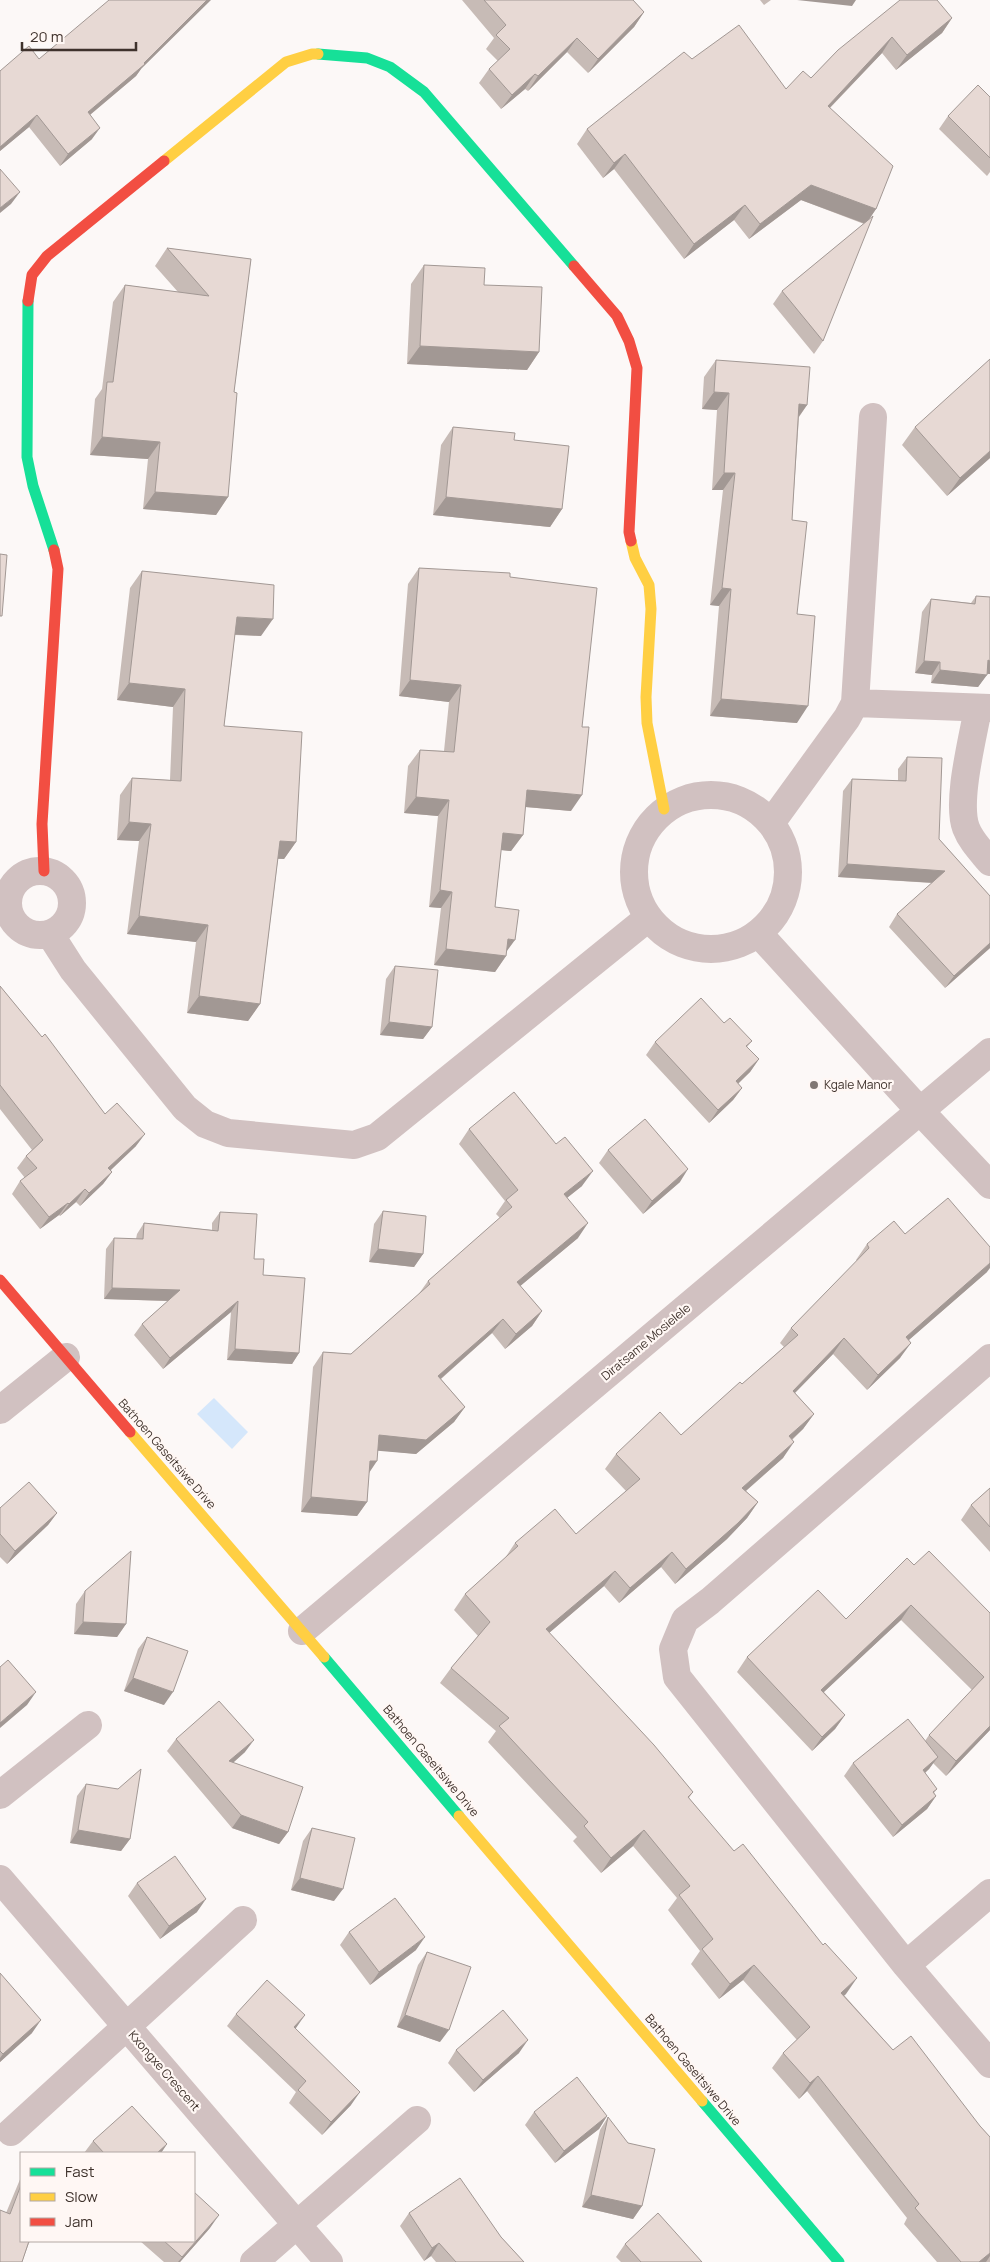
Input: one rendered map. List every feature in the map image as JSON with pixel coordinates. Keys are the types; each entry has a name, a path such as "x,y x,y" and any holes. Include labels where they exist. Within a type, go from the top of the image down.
{"street":[{"path":"44,871 42,824 58,569 55,547 29,479 28,298 32,275 47,256 286,62 312,54 367,58 390,67 424,92 617,316 629,341 637,368 629,532 635,558 649,585 651,609 646,697 647,723 664,809"},
{"path":"771,823 848,718 855,703 873,417"},
{"path":"855,703 984,708 963,808 965,826 971,840 990,862"},
{"path":"721,794 749,804 771,823 786,850 788,881 779,910 759,934 731,948 700,950 670,939 648,918 635,890 634,860 644,832 664,809 691,796 721,794"},
{"path":"44,871 58,876 68,886 72,900 70,914 63,926 50,934 36,935 22,930 12,920 4,906 18,879 30,872 44,871"},
{"path":"50,934 74,970 179,1100 205,1124 228,1133 354,1145 378,1137 648,918"},
{"path":"759,934 990,1185"},
{"name":"Diratsame Mosielele","path":"302,1631 990,1052"},
{"name":"Bathoen Gaseitsiwe Drive","path":"0,1280 302,1631 838,2262"},
{"path":"0,1410 66,1357"},
{"path":"990,1358 710,1601 685,1620 673,1648 677,1677 906,1965 990,2064"},
{"path":"0,1796 88,1725"},
{"name":"Kxongxe Crescent","path":"0,1879 125,2027 329,2262"},
{"path":"906,1965 990,1893"},
{"path":"11,2132 243,1920"},
{"path":"254,2262 417,2120"}],"water":[{"path":"214,1398 248,1432 232,1449 197,1414"}],"building":[{"path":"109,0 207,0 145,64 88,112 100,128 68,154 37,115 0,147 0,71 29,46 39,59"},
{"path":"484,0 633,0 644,12 598,59 577,38 538,76 535,74 512,95 489,69 510,49 496,35 506,25"},
{"path":"900,0 937,0 952,18 907,55 892,37 828,106 893,166 876,209 811,185 760,224 745,205 694,244 625,154 614,163 587,129 684,52 692,59 739,25 786,89 803,71 811,78 838,50"},
{"path":"978,85 990,97 990,158 948,116"},
{"path":"0,169 20,192 0,208"},
{"path":"873,216 823,341 782,291"},
{"path":"167,248 251,259 234,392 237,393 228,497 155,492 160,442 102,437 107,382 113,382 125,285 209,296"},
{"path":"424,265 485,268 484,285 542,287 539,352 420,346"},
{"path":"990,359 990,451 960,478 915,427"},
{"path":"716,360 810,367 807,405 799,404 792,520 807,522 797,614 815,616 808,706 721,699 731,589 722,588 735,473 724,473 729,393 714,392"},
{"path":"453,427 515,433 514,440 569,446 562,509 446,497"},
{"path":"0,554 7,555 2,616 0,616"},
{"path":"419,568 510,573 510,577 597,588 582,727 589,727 582,795 527,790 523,835 503,833 495,907 519,910 515,940 508,939 506,956 446,949 452,892 440,890 449,800 416,797 420,750 454,752 461,685 410,680"},
{"path":"142,571 274,585 273,619 237,617 224,726 302,732 296,842 280,841 260,1004 199,996 208,925 139,916 151,824 129,822 132,778 181,781 185,689 129,683"},
{"path":"976,596 990,597 990,661 988,660 987,675 940,670 940,662 924,661 931,599 975,604"},
{"path":"907,757 942,758 939,839 990,896 990,943 954,976 897,914 945,871 847,864 852,779 906,781"},
{"path":"395,966 438,970 432,1027 389,1022"},
{"path":"0,986 42,1037 45,1034 105,1114 117,1103 145,1134 108,1168 112,1172 89,1193 85,1189 69,1204 49,1217 20,1181 37,1168 26,1156 43,1140 0,1085"},
{"path":"701,998 724,1023 730,1018 752,1041 746,1046 759,1059 736,1081 742,1088 718,1110 655,1042"},
{"path":"514,1092 556,1144 565,1137 593,1171 564,1194 588,1223 517,1282 542,1311 516,1334 503,1319 438,1376 465,1407 426,1440 379,1435 377,1461 370,1461 367,1502 311,1497 323,1352 351,1354 430,1284 428,1281 512,1207 506,1200 518,1190 469,1129"},
{"path":"645,1119 688,1169 652,1201 608,1150"},
{"path":"948,1198 990,1247 990,1263 906,1337 911,1343 878,1375 844,1338 793,1391 814,1414 789,1436 794,1442 742,1488 758,1502 738,1523 686,1569 672,1552 630,1588 615,1571 546,1629 654,1745 693,1792 688,1797 734,1851 743,1844 823,1945 825,1943 857,1978 841,1993 893,2050 911,2036 990,2137 990,2253 979,2262 961,2262 915,2208 919,2204 818,2076 810,2083 783,2053 810,2027 754,1965 730,1984 702,1949 713,1939 679,1895 690,1886 644,1830 611,1858 584,1826 588,1822 499,1726 509,1718 451,1668 490,1622 465,1594 518,1546 515,1543 555,1509 576,1534 640,1479 616,1454 660,1412 681,1435 740,1382 742,1384 798,1335 791,1328 869,1248 867,1244 894,1221 905,1234"},
{"path":"383,1211 426,1216 423,1254 378,1249"},
{"path":"220,1212 257,1214 254,1259 264,1259 263,1275 305,1278 299,1353 235,1349 238,1301 170,1358 142,1324 180,1290 112,1288 114,1238 143,1239 144,1223 218,1231"},
{"path":"29,1482 57,1513 15,1551 0,1534 0,1508"},
{"path":"990,1488 990,1527 971,1505"},
{"path":"131,1551 126,1624 83,1622 85,1591"},
{"path":"929,1551 990,1613 990,1726 956,1761 929,1735 984,1677 911,1605 821,1690 845,1715 822,1737 747,1657 818,1590 846,1619 907,1558 914,1565"},
{"path":"147,1637 188,1651 173,1692 133,1678"},
{"path":"8,1660 36,1692 0,1723 0,1667"},
{"path":"219,1701 254,1740 229,1761 303,1787 288,1832 241,1815 176,1739"},
{"path":"908,1719 938,1757 923,1770 937,1789 933,1792 936,1796 902,1825 853,1763"},
{"path":"141,1769 130,1839 78,1830 86,1784 118,1789"},
{"path":"312,1828 355,1838 343,1889 300,1878"},
{"path":"175,1856 206,1899 169,1926 137,1883"},
{"path":"395,1898 425,1937 379,1972 349,1932"},
{"path":"427,1952 471,1967 449,2030 405,2015"},
{"path":"0,1973 41,2020 3,2054 0,2051"},
{"path":"267,1980 305,2015 294,2027 360,2092 331,2122 298,2090 306,2081 236,2014"},
{"path":"503,2010 528,2040 483,2080 456,2050"},
{"path":"577,2077 607,2116 564,2151 534,2112"},
{"path":"132,2106 167,2144 158,2152 103,2152 93,2141"},
{"path":"608,2117 628,2143 655,2149 642,2206 591,2195"},
{"path":"460,2178 501,2237 524,2262 456,2262 439,2243 432,2248 409,2213"},
{"path":"20,2188 20,2242 29,2242 22,2262 0,2262 0,2210 10,2214"},
{"path":"195,2193 219,2215 182,2257 165,2242 195,2242"},
{"path":"658,2213 702,2262 641,2262 625,2244"}],"traffic: fast":[{"path":"318,54 367,58 390,67 424,92 574,266"},
{"path":"28,301 27,457 33,486 54,550"},
{"path":"324,1657 459,1816"},
{"path":"702,2101 839,2262"}],"traffic: slow":[{"path":"164,161 286,62 318,54"},
{"path":"631,541 635,558 649,585 651,609 646,697 647,723 664,809"},
{"path":"130,1432 324,1657"},
{"path":"459,1816 702,2101"}],"traffic: jam":[{"path":"28,301 32,275 47,256 164,161"},
{"path":"574,266 617,316 629,341 637,368 629,532 631,541"},
{"path":"44,871 42,824 58,569 54,550"},
{"path":"0,1280 130,1432"}],"place":[{"name":"Kgale Manor","path":"814,1085"}]}
